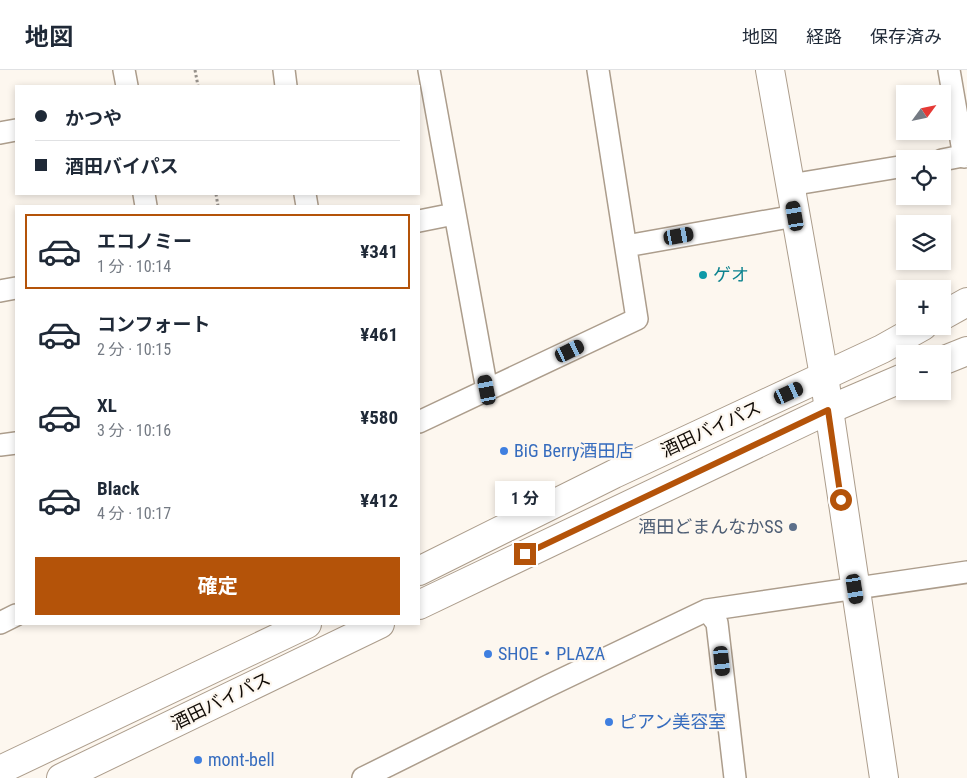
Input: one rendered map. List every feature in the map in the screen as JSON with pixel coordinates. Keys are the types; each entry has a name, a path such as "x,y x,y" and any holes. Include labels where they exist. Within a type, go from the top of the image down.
{"main road":[{"path":"770,70 824,376 884,778"},
{"path":"951,311 967,302"},
{"name":"酒田バイパス","path":"420,570 614,474 824,376 905,335"},
{"path":"951,357 967,351"},
{"name":"酒田バイパス","path":"420,605 828,410 896,381"},
{"name":"酒田バイパス","path":"0,770 305,625"},
{"name":"酒田バイパス","path":"61,778 378,625"}],"street":[{"path":"124,70 127,85"},
{"path":"284,70 286,85"},
{"path":"429,70 487,390"},
{"path":"420,422 637,319 598,70"},
{"path":"949,70 966,156 951,158"},
{"path":"0,133 15,130"},
{"path":"790,185 896,167"},
{"path":"420,221 454,214"},
{"path":"626,246 795,216"},
{"path":"0,291 15,288"},
{"path":"0,445 15,442"},
{"path":"363,778 707,610 967,572"},
{"path":"707,610 718,623 731,777"},
{"path":"0,623 15,616"}],"path":[{"path":"195,70 198,85"}],"place":[{"name":"ゲオ","path":"703,275"},
{"name":"BiG Berry酒田店","path":"504,451"},
{"name":"酒田どまんなかSS","path":"793,527"},
{"name":"SHOE・PLAZA","path":"488,654"},
{"name":"ピアン美容室","path":"609,722"},
{"name":"mont-bell","path":"198,760"}],"route":[{"path":"525,554 828,410 841,500"}]}
